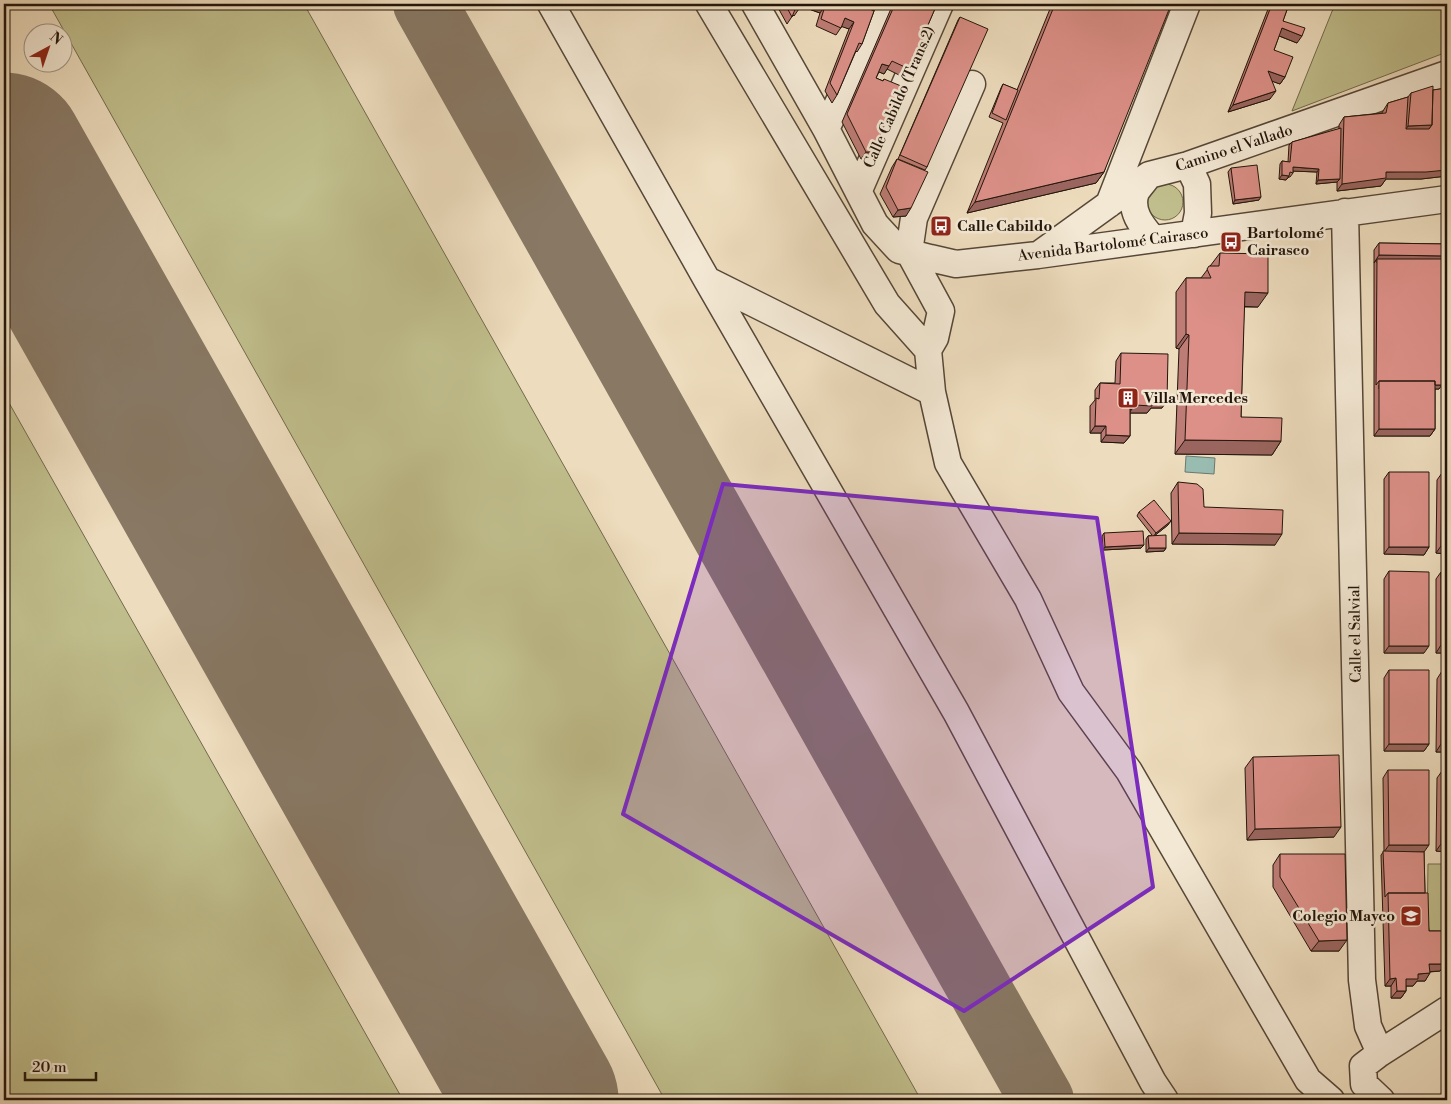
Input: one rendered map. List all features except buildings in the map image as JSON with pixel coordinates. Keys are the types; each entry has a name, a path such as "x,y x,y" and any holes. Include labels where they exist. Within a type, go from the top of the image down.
{"street":[{"path":"551,4 707,280 956,712 1152,1082 1165,1100"},
{"path":"709,4 887,304 928,350"},
{"path":"755,4 826,129 875,224 904,251 941,311 935,338 928,350 932,392 948,463 1028,599 1071,692 1129,771 1308,1080 1332,1100"},
{"path":"826,129 885,4"},
{"name":"Calle Cabildo (Trans.2)","path":"859,190 940,4"},
{"path":"1109,204 1186,9 1158,4"},
{"name":"Camino el Vallado","path":"1038,255 1149,175 1188,165 1447,74"},
{"path":"904,251 914,218 972,84"},
{"path":"1132,148 1149,175 1136,192 1135,207 1138,220 1153,239"},
{"path":"1188,165 1197,184 1198,214 1194,234"},
{"name":"Avenida Bartolomé Cairasco","path":"904,251 956,264 1038,255 1447,199"},
{"name":"Calle el Salvial","path":"1345,212 1362,980 1371,1059 1364,1084 1381,1100"},
{"path":"707,280 932,392"},
{"path":"1371,1059 1447,1010"}],"highlighted area":[{"path":"723,484 1097,518 1153,887 964,1011 623,814"}],"shaded area":[{"path":"49,4 304,4 921,1100 665,1100 72,45 72,22 59,22"},
{"path":"1335,4 1447,4 1447,52 1292,111"},
{"path":"1165,184 1178,189 1183,202 1178,215 1165,220 1152,215 1147,202 1152,189"},
{"path":"4,394 403,1100 4,1100"},
{"path":"1428,864 1447,864 1447,936 1427,936"}],"water":[{"path":"1186,456 1215,458 1214,474 1185,472"}],"taxiway":[{"path":"425,4 1042,1100"}],"runway":[{"path":"4,153 538,1100"}],"place":[{"name":"Calle Cabildo","path":"941,226"},
{"name":"Bartolomé Cairasco","path":"1231,242"},
{"name":"Villa Mercedes","path":"1128,398"},
{"name":"Colegio Mayco","path":"1411,916"}]}
